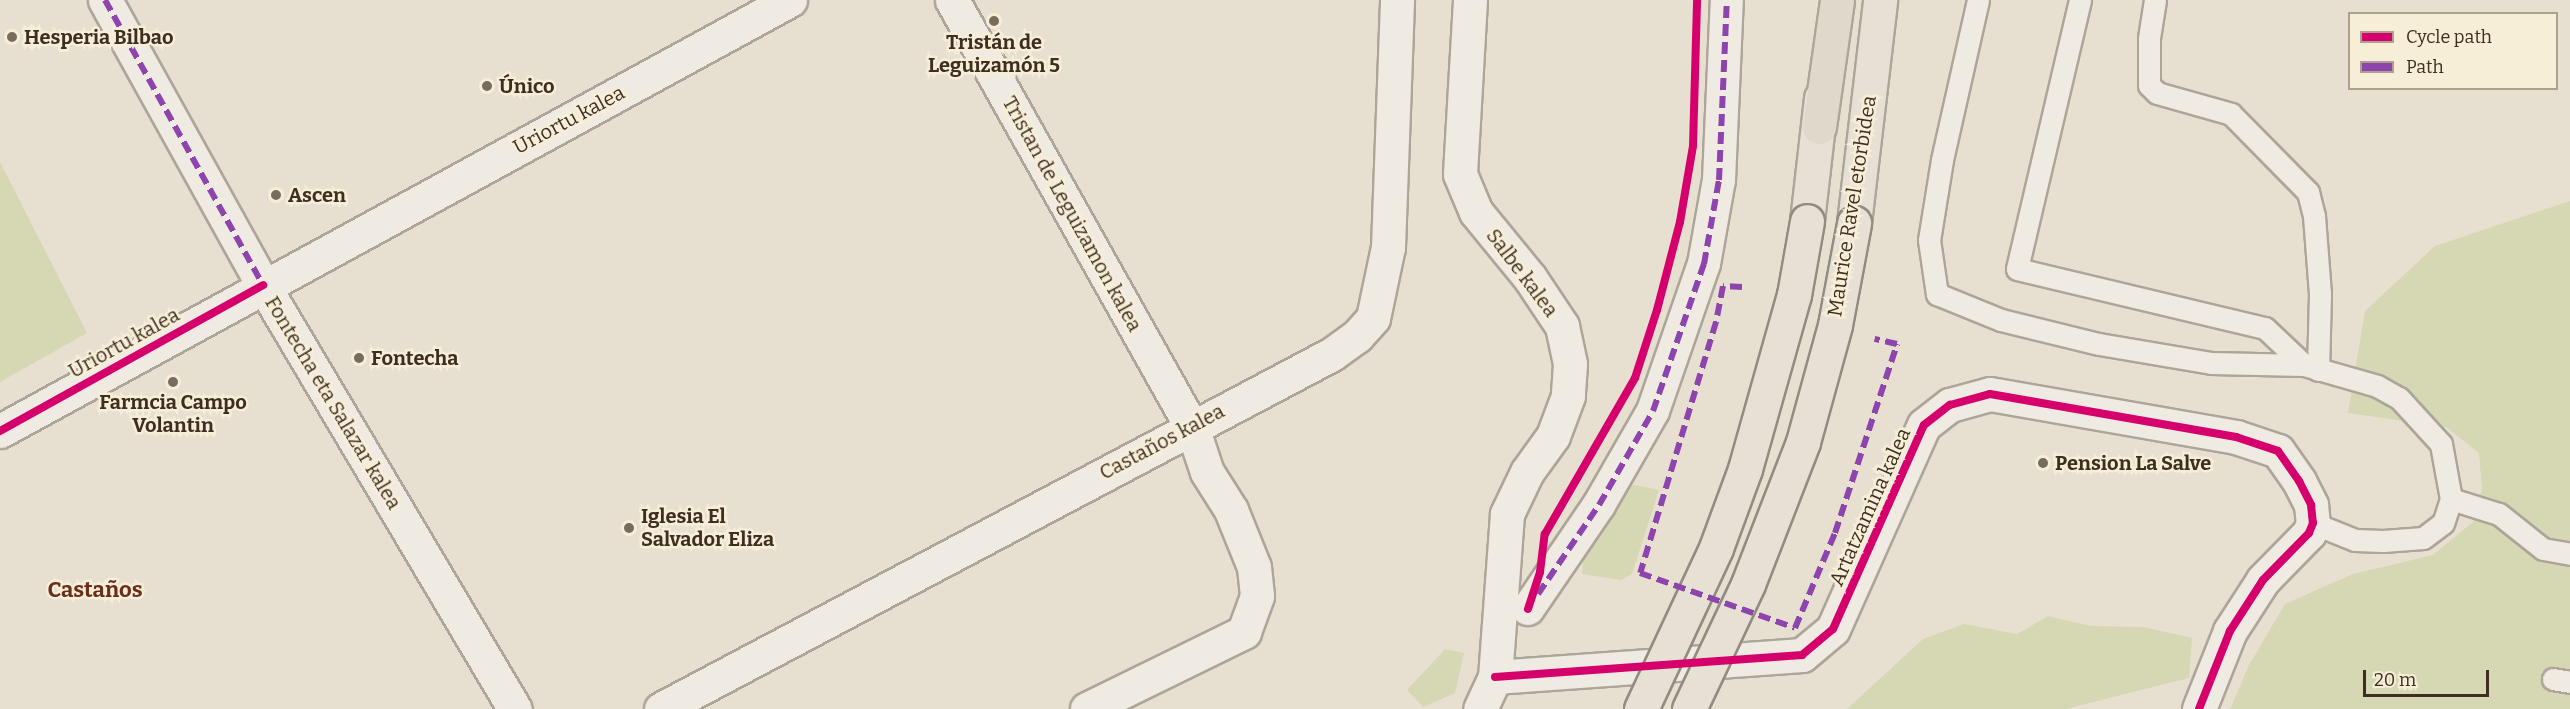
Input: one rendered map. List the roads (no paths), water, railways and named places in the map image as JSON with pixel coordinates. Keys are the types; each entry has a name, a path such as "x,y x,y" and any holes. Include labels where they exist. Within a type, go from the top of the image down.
{"highway":[{"path":"1819,127 1837,0"}],"main road":[{"path":"1641,709 1716,548 1745,469 1794,295 1819,127 1827,0"},
{"name":"Maurice Ravel etorbidea","path":"1689,709 1748,584 1803,442 1816,396 1835,325 1854,223 1880,0"}],"street":[{"name":"Fontecha eta Salazar kalea","path":"105,0 263,285 514,709"},
{"name":"Uriortu kalea","path":"0,430 790,0"},
{"name":"Tristan de Leguizamon kalea","path":"952,0 1192,426 1207,472 1231,510 1254,567 1257,596 1253,614 1244,632 1087,709"},
{"name":"Castaños kalea","path":"661,709 1192,426 1332,354 1357,336 1373,318 1388,247 1397,0"},
{"name":"Salbe kalea","path":"1470,0 1460,174 1476,212 1530,278 1562,326 1570,364 1568,396 1553,436 1527,472 1507,514 1495,677"},
{"path":"1528,609 1599,505 1653,411 1704,264 1719,180 1727,0"},
{"name":"Artatzamina kalea","path":"1495,677 1802,655 1833,629 1924,425 1950,405 1990,394 2236,437 2278,451 2299,481 2311,505 2313,523"},
{"path":"2199,709 2230,632 2263,580 2309,533 2313,523"},
{"path":"1480,709 1495,677"}],"lane":[{"path":"1978,0 1942,160 1929,240 1937,294 2001,320 2099,344 2211,363 2311,367 2377,386 2399,398 2441,444 2451,499 2443,523 2423,538 2355,540 2313,523"},
{"path":"2080,0 2017,269 2265,328 2311,367"},
{"path":"2155,0 2149,39 2149,85 2157,93 2231,114 2308,192 2314,216 2320,294 2311,367"},
{"path":"2451,499 2499,514 2543,549 2570,554"}],"place":[{"name":"Tristán de Leguizamón 5","path":"994,21"},
{"name":"Hesperia Bilbao","path":"12,37"},
{"name":"Único","path":"487,86"},
{"name":"Ascen","path":"276,195"},
{"name":"Fontecha","path":"359,358"},
{"name":"Farmcia Campo Volantin","path":"173,382"},
{"name":"Pension La Salve","path":"2043,463"},
{"name":"Iglesia El Salvador Eliza","path":"629,528"}],"district":[{"name":"Castaños","path":"95,590"}]}
